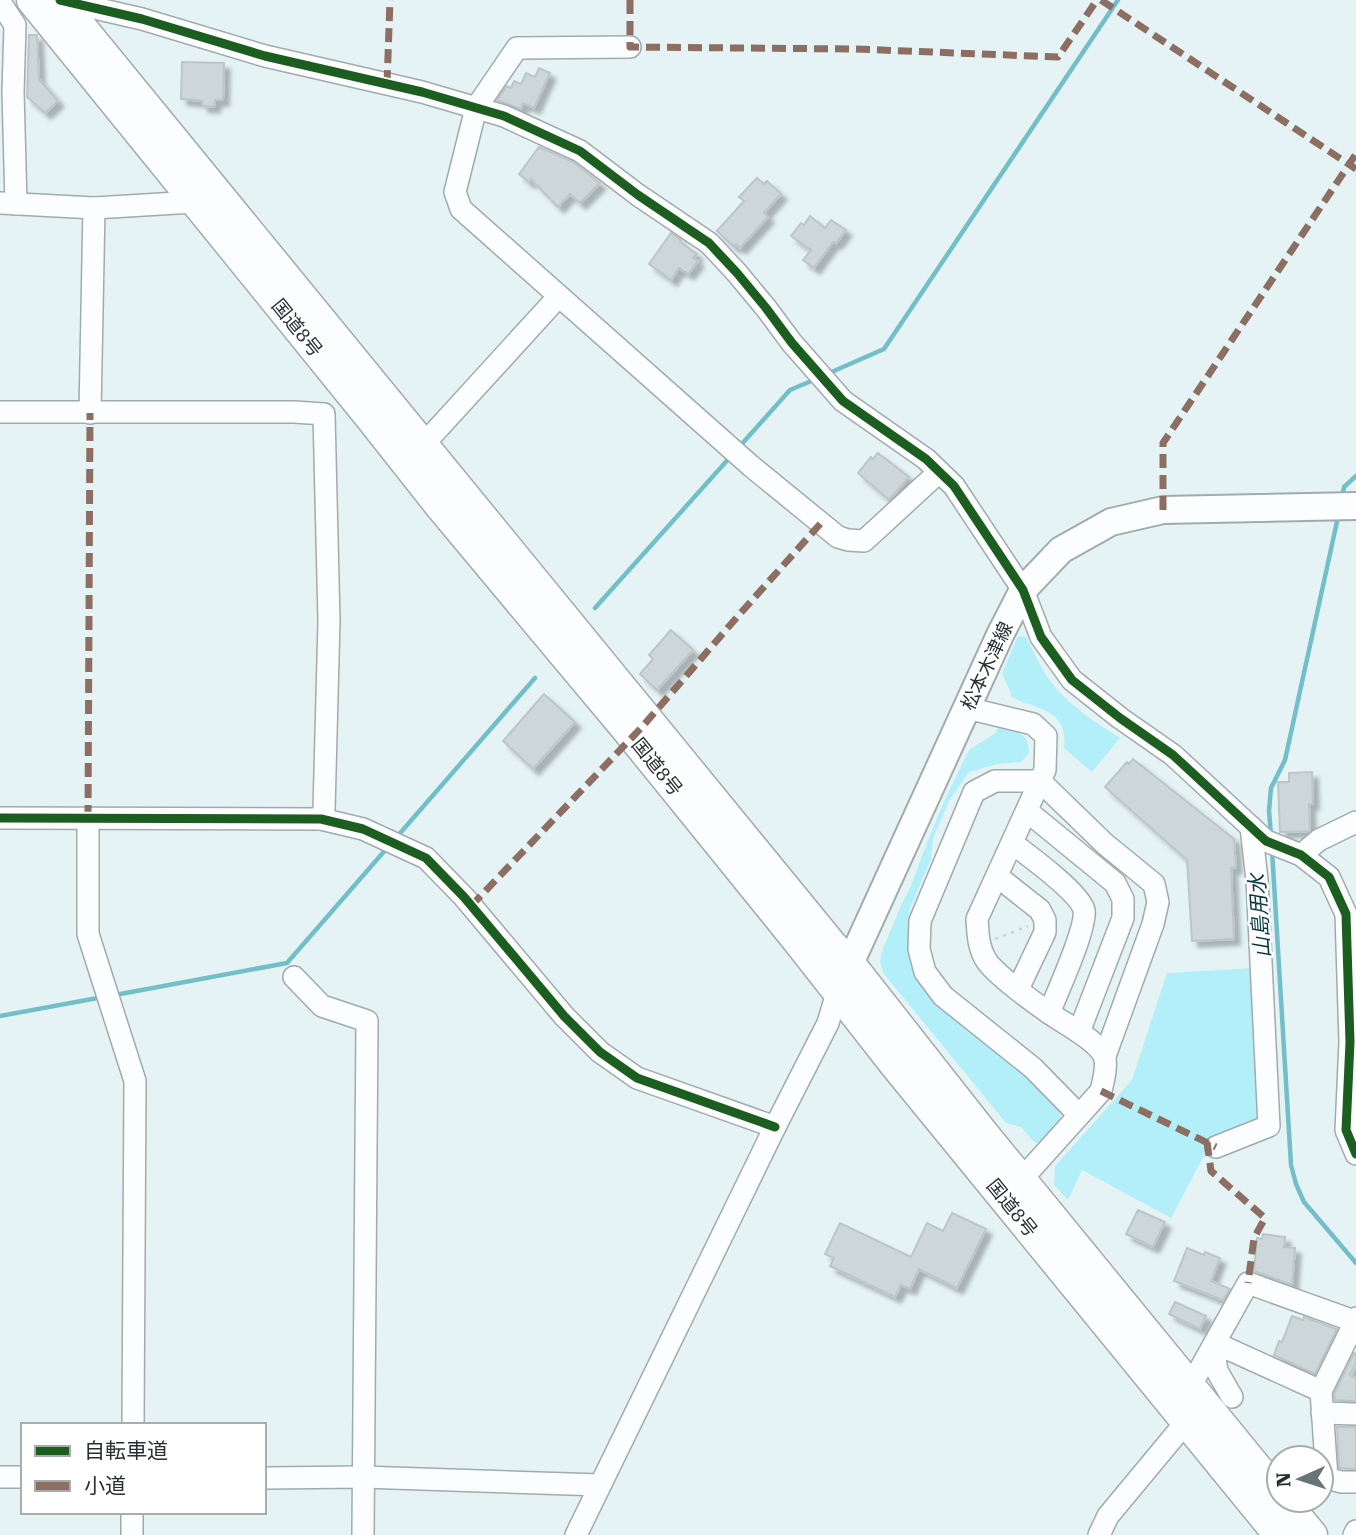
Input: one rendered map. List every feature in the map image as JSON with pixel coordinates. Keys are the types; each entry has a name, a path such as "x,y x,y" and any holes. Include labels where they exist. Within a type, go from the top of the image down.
{"highway":[{"name":"国道8号","path":"32,0 441,507 628,731 798,941 1185,1435 1279,1535"},
{"name":"国道8号","path":"60,0 850,964 1021,1180 1265,1478"},
{"path":"1295,1514 1312,1535"}],"main road":[{"name":"松本木津線","path":"837,993 1000,635 1023,590 1061,550 1111,522 1163,510 1343,507"}],"street":[{"path":"60,0 142,9 265,56 422,92 504,116 580,151 638,195 709,243 843,401 926,460 954,486 1023,590 1041,637 1072,680 1173,755 1273,844 1301,855 1329,877 1346,914 1350,1042 1346,1130 1356,1154"},
{"path":"0,2 15,25 7,49 13,92 8,203 94,208 194,202"},
{"path":"630,47 517,48 476,108 454,192 461,209 734,452 838,537 864,541 939,472"},
{"path":"90,413 94,208"},
{"path":"422,445 559,296"},
{"path":"0,412 324,414 329,621 324,810 321,819"},
{"path":"967,708 1032,724 1046,736 1045,770 977,919 979,945 987,962 1049,1013 1079,1032 1105,1056"},
{"path":"1021,1180 1101,1091 1105,1056 1153,924 1158,902 1154,884 1105,844 1040,781 995,781 974,792 920,921 919,949 925,972 943,996 1033,1068 1079,1115"},
{"path":"1027,811 1115,883 1123,899 1123,918 1079,1032"},
{"path":"0,818 321,819 363,829 426,858 464,897 564,1016 600,1052 637,1078 775,1128"},
{"path":"88,819 88,934 135,1081 133,1423"},
{"path":"1301,855 1319,840 1356,822"},
{"path":"1216,1147 1269,1126 1257,880 1251,827"},
{"path":"1012,843 1073,893 1084,909 1083,927 1049,1013"},
{"path":"997,876 1040,910 1045,920 1045,932 1018,989"},
{"path":"294,977 322,1006 367,1021 363,1535"},
{"path":"576,1535 828,1023 837,993"},
{"path":"1232,1398 1217,1371 1215,1359 1248,1283 1355,1326 1321,1391 1327,1478 1356,1482"},
{"path":"1190,1387 1219,1345"},
{"path":"1219,1345 1321,1391"},
{"path":"1322,1413 1356,1414"},
{"path":"1099,1535 1108,1516 1122,1499 1185,1435"},
{"path":"0,1477 21,1477"},
{"path":"266,1478 363,1477 600,1485"},
{"path":"132,1514 132,1535"}],"shaded area":[{"path":"1018,636 1026,637 1046,676 1065,698 1120,738 1092,772 1064,748 1064,735 1056,718 1011,697 1002,673"},
{"path":"1004,727 1025,738 1029,753 1021,762 997,764 969,772 949,801 933,839 931,859 909,911 908,936 912,963 1052,1090 1060,1110 1057,1130 1037,1143 1021,1127 1006,1123 884,974 880,962 882,951 945,799 969,750 996,733 998,728"},
{"path":"1255,968 1264,1116 1209,1146 1171,1218 1082,1170 1068,1200 1054,1185 1055,1166 1132,1080 1167,973"}],"building":[{"path":"29,35 37,35 39,79 58,101 45,113 27,97"},
{"path":"182,62 224,63 223,100 215,100 214,107 202,106 202,101 181,99"},
{"path":"539,68 550,73 534,108 523,103 521,109 497,100 507,86 511,88 514,81 521,84 526,73 535,77"},
{"path":"539,147 573,162 600,183 580,203 570,194 558,207 531,179 529,182 519,174"},
{"path":"757,178 764,184 767,181 781,194 764,213 768,217 740,248 736,244 734,247 717,231 744,201 739,197"},
{"path":"810,216 825,228 831,220 846,230 836,243 833,242 814,268 803,260 811,250 791,236"},
{"path":"671,233 697,254 693,258 698,261 688,274 679,268 671,280 649,264"},
{"path":"878,453 909,477 889,500 858,473 871,457 873,459"},
{"path":"671,630 693,650 657,690 640,674 653,659 649,655"},
{"path":"544,694 575,722 533,769 503,741"},
{"path":"1133,759 1234,839 1236,868 1231,868 1234,939 1192,941 1187,860 1105,787 1127,762 1129,764"},
{"path":"1312,772 1310,831 1280,832 1278,782 1289,782 1289,773"},
{"path":"1138,1210 1165,1222 1153,1247 1126,1234"},
{"path":"952,1213 986,1229 957,1288 919,1269 910,1289 901,1285 895,1297 830,1266 834,1258 825,1254 840,1223 911,1257 927,1223 943,1231"},
{"path":"1263,1234 1285,1237 1284,1247 1295,1248 1292,1285 1254,1271 1257,1238 1262,1239"},
{"path":"1187,1248 1220,1258 1211,1281 1230,1289 1223,1300 1174,1281"},
{"path":"1175,1302 1206,1316 1200,1329 1169,1314"},
{"path":"1292,1316 1303,1320 1304,1317 1337,1329 1315,1374 1274,1355"},
{"path":"1354,1353 1356,1363 1350,1375 1356,1378 1356,1401 1335,1400 1334,1394"},
{"path":"1337,1427 1356,1427 1356,1469 1339,1468"}],"waterway":[{"path":"827,374 884,349 1118,0"},
{"path":"740,446 790,390 816,379"},
{"path":"595,608 732,455"},
{"name":"山島用水","path":"1342,498 1344,487 1356,476"},
{"name":"山島用水","path":"1271,835 1271,788 1285,760 1338,517"},
{"path":"395,839 535,678"},
{"path":"115,995 287,963 387,848"},
{"name":"山島用水","path":"1272,850 1291,1165 1304,1202 1356,1263"},
{"path":"0,1016 103,997"}],"marked path":[{"path":"387,84 390,0"},
{"path":"630,0 630,47 855,49 1058,57 1097,0"},
{"path":"1101,0 1356,169"},
{"path":"1163,510 1163,443 1356,154"},
{"path":"88,819 90,413"},
{"path":"471,906 642,727 821,523"},
{"path":"1101,1091 1216,1147"},
{"path":"1207,1142 1211,1171 1265,1218 1254,1238 1248,1283"}],"cycle path":[{"path":"60,0 142,19 265,56 422,92 504,116 580,151 638,195 709,243 843,401 926,459 954,486 1023,590 1041,637 1072,680 1173,755 1266,841 1301,855 1329,877 1346,914 1350,1042 1346,1130 1356,1154"},
{"path":"0,818 321,819 363,829 426,858 464,897 564,1016 600,1052 637,1078 775,1127"}]}
